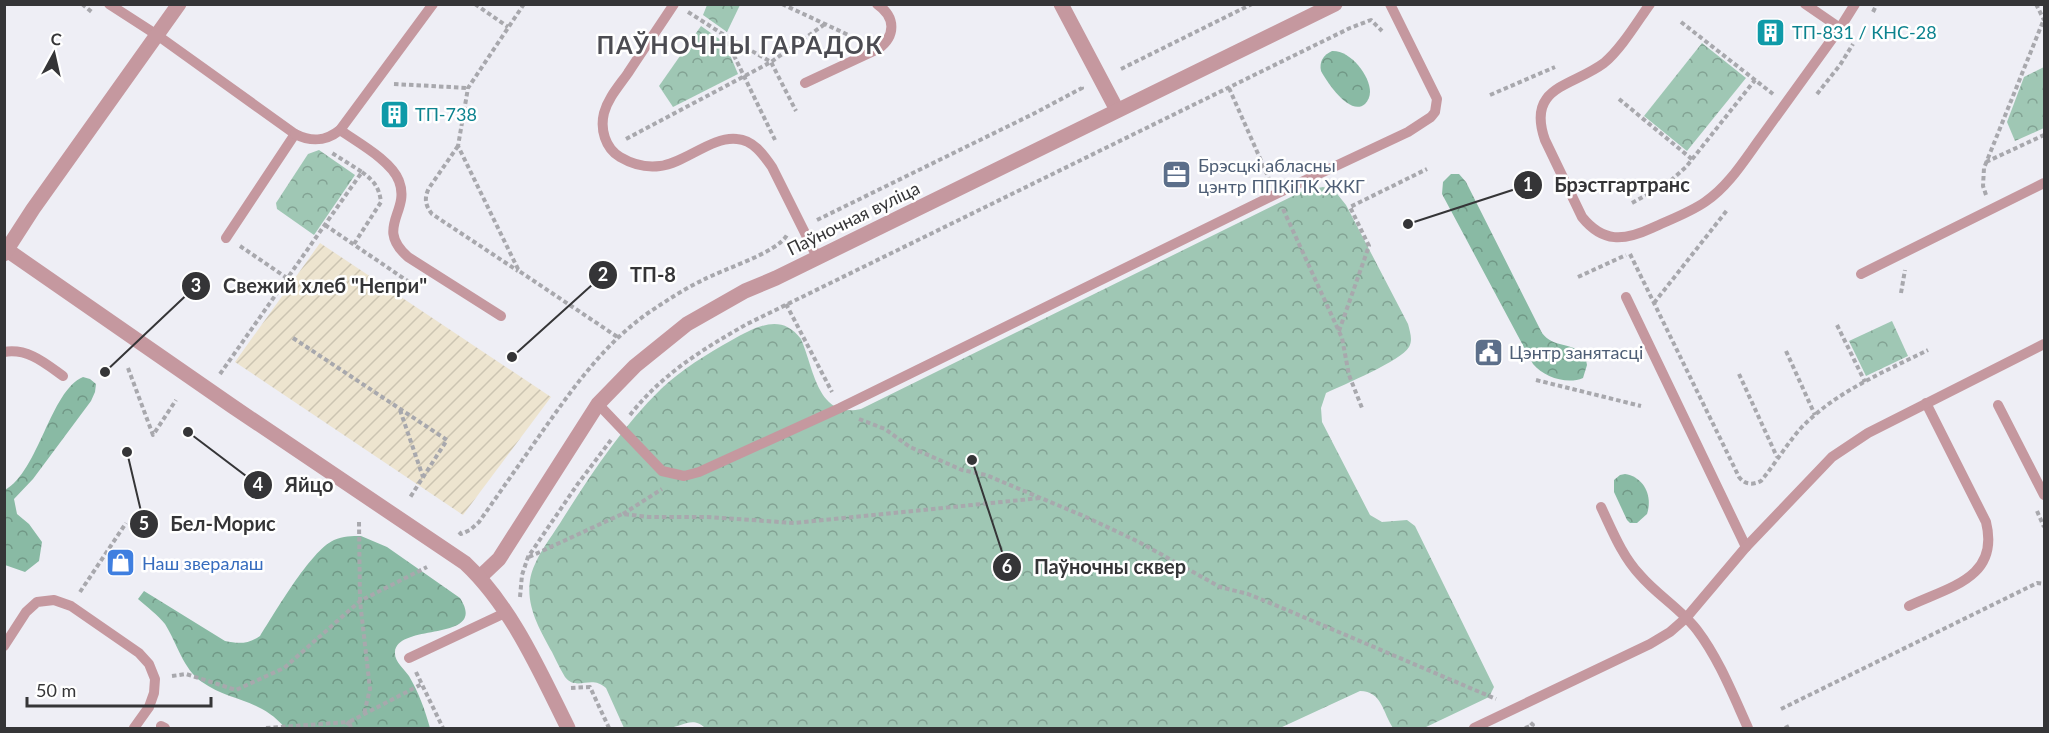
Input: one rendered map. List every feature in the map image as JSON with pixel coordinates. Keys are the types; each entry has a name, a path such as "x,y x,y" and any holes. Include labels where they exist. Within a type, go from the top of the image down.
{"street":[{"path":"178,4 5,250 232,406 451,552 480,578 507,612 568,729"},
{"path":"1061,4 1117,110"},
{"name":"Паўночная вуліца","path":"480,578 499,559 598,404 635,366 687,324 736,296 1335,4"}],"lane":[{"path":"109,4 157,35 295,134 309,140 326,139 340,130 433,4"},
{"path":"674,4 609,100 603,123 604,136 610,148 615,154 630,162 649,167 676,162 725,140 738,139 750,143 772,166 817,257"},
{"path":"805,83 878,49 888,41 891,29 886,13 877,4"},
{"path":"598,404 662,471 684,476 699,472 840,408 1276,194 1408,132 1424,123 1435,112 1437,105 1435,92 1390,4"},
{"path":"1650,4 1612,55 1593,70 1549,94 1540,115 1540,128 1582,217 1599,233 1622,238 1634,236 1706,202 1729,180 1856,4"},
{"path":"1805,4 1840,28"},
{"path":"340,130 386,163 400,182 399,206 393,230 396,244 401,251 501,316"},
{"path":"226,238 295,134"},
{"path":"1861,274 2044,183"},
{"path":"1626,297 1746,547"},
{"path":"1474,729 1650,644 1670,632 1686,618 1746,547 1832,457 1868,433 2044,344"},
{"path":"4,352 18,350 30,354 63,376"},
{"path":"1909,606 1968,579 1981,568 1985,561 1990,538 1986,522 1926,403"},
{"path":"1998,405 2044,495"},
{"path":"1601,507 1622,550 1638,573 1686,618 1701,636 1715,658 1748,729"},
{"path":"4,646 26,612 37,602 54,600 71,606 139,653 149,664 155,679 154,693 149,707 134,729"},
{"path":"409,658 507,612"}],"path":[{"path":"475,4 508,27"},
{"path":"483,10 487,4"},
{"path":"524,4 468,88 458,146 429,188 426,194 426,205 432,214 619,338"},
{"path":"782,4 878,49"},
{"path":"1121,69 1251,4"},
{"path":"1993,208 1983,186 1983,173 2044,20 2036,4"},
{"path":"686,10 771,62 796,111"},
{"path":"522,606 520,585 528,557 577,485 636,408 670,374 699,351 786,304 1371,20 1387,39"},
{"path":"1682,22 1785,104"},
{"path":"610,148 771,62 825,24"},
{"path":"724,35 779,147"},
{"path":"1490,95 1566,63"},
{"path":"1632,203 1668,183 1693,160 1755,80"},
{"path":"376,83 468,88"},
{"path":"1228,88 1339,331 1349,375 1362,408"},
{"path":"1620,99 1693,160"},
{"path":"1986,162 2044,135"},
{"path":"458,146 519,271"},
{"path":"329,151 362,172 374,182 379,191 381,202 354,244"},
{"path":"1339,331 1369,246 1350,207 1427,169"},
{"path":"220,374 362,172"},
{"path":"1654,303 1732,204"},
{"path":"325,225 409,282"},
{"path":"1630,254 1742,480 1751,484 1761,481 1790,441 1815,415 1865,382 1928,350"},
{"path":"1901,293 1906,268"},
{"path":"786,304 844,414 885,429 910,447 962,470 986,476 1042,498 1139,542 1220,587 1248,594 1516,708"},
{"path":"1837,325 1865,382"},
{"path":"293,338 447,440 409,499"},
{"path":"1786,351 1815,415"},
{"path":"128,368 153,435 176,400"},
{"path":"1739,374 1777,458"},
{"path":"1536,380 1641,406"},
{"path":"400,409 423,478"},
{"path":"528,557 622,514 684,476"},
{"path":"622,514 794,523 1042,498"},
{"path":"359,522 360,601 370,688 364,714"},
{"path":"71,606 126,523"},
{"path":"155,679 186,674 236,690 284,668 360,601 427,567"},
{"path":"1781,709 2037,584 2044,584"},
{"path":"409,658 443,729"},
{"path":"266,729 349,722 422,684"},
{"path":"564,686 575,689 590,687 609,729"},
{"path":"344,729 349,722"},
{"path":"349,722 351,729"}],"shaded area":[{"path":"320,243 551,397 463,515 235,362"}],"green space":[{"path":"707,5 740,5 727,32 703,15"},
{"path":"701,26 725,43 738,74 673,107 659,86"},
{"path":"1702,43 1746,78 1687,151 1644,116"},
{"path":"1332,51 1346,55 1363,71 1370,92 1365,104 1359,107 1346,102 1324,76 1321,71 1321,62"},
{"path":"2044,67 2044,128 2015,141 2007,122 2024,77"},
{"path":"319,150 355,175 314,235 277,209 276,203 308,154"},
{"path":"1451,174 1459,174 1466,182 1542,333 1546,338 1574,348 1585,355 1587,365 1583,378 1563,380 1543,373 1533,364 1442,194 1443,182"},
{"path":"1323,187 1334,190 1346,205 1408,324 1411,339 1409,347 1395,359 1326,393 1321,408 1322,422 1370,515 1382,522 1407,520 1415,526 1494,687 1489,697 1424,728 1393,728 1377,699 1367,692 1360,691 1280,728 705,728 701,724 692,722 669,728 653,729 624,728 606,688 595,682 574,683 565,677 532,609 529,590 535,564 584,485 620,435 661,389 695,362 759,327 768,324 785,326 801,339 819,389 826,399 846,410 861,409 1303,191"},
{"path":"1892,321 1908,356 1866,376 1849,341"},
{"path":"83,377 96,384 91,401 33,479 14,499 17,514 29,524 42,542 39,561 25,572 5,565 5,490 17,480 27,466 62,398 72,385"},
{"path":"1625,474 1642,483 1648,494 1647,514 1637,523 1630,523 1627,520 1614,492 1614,480"},
{"path":"361,536 387,547 460,598 466,612 462,621 453,627 410,637 400,643 395,652 398,662 416,689 430,728 285,728 265,711 223,693 195,677 185,663 165,624 138,599 144,591 225,641 247,642 260,636 314,556 334,540"}],"place":[{"name":"ТП-831 / КНС-28","path":"1771,32"},
{"name":"ТП-738","path":"394,114"},
{"name":"Брэсцкі абласны цэнтр ППКіПК ЖКГ","path":"1177,175"},
{"name":"Брэстгартранс","path":"1408,224"},
{"name":"Цэнтр занятасці","path":"1488,352"},
{"name":"ТП-8","path":"512,357"},
{"name":"Свежий хлеб \"Непри\"","path":"105,372"},
{"name":"Яйцо","path":"188,432"},
{"name":"Бел-Морис","path":"127,452"},
{"name":"Паўночны сквер","path":"972,460"},
{"name":"Наш звералаш","path":"121,563"}],"district":[{"name":"ПАЎНОЧНЫ ГАРАДОК","path":"740,44"}]}
